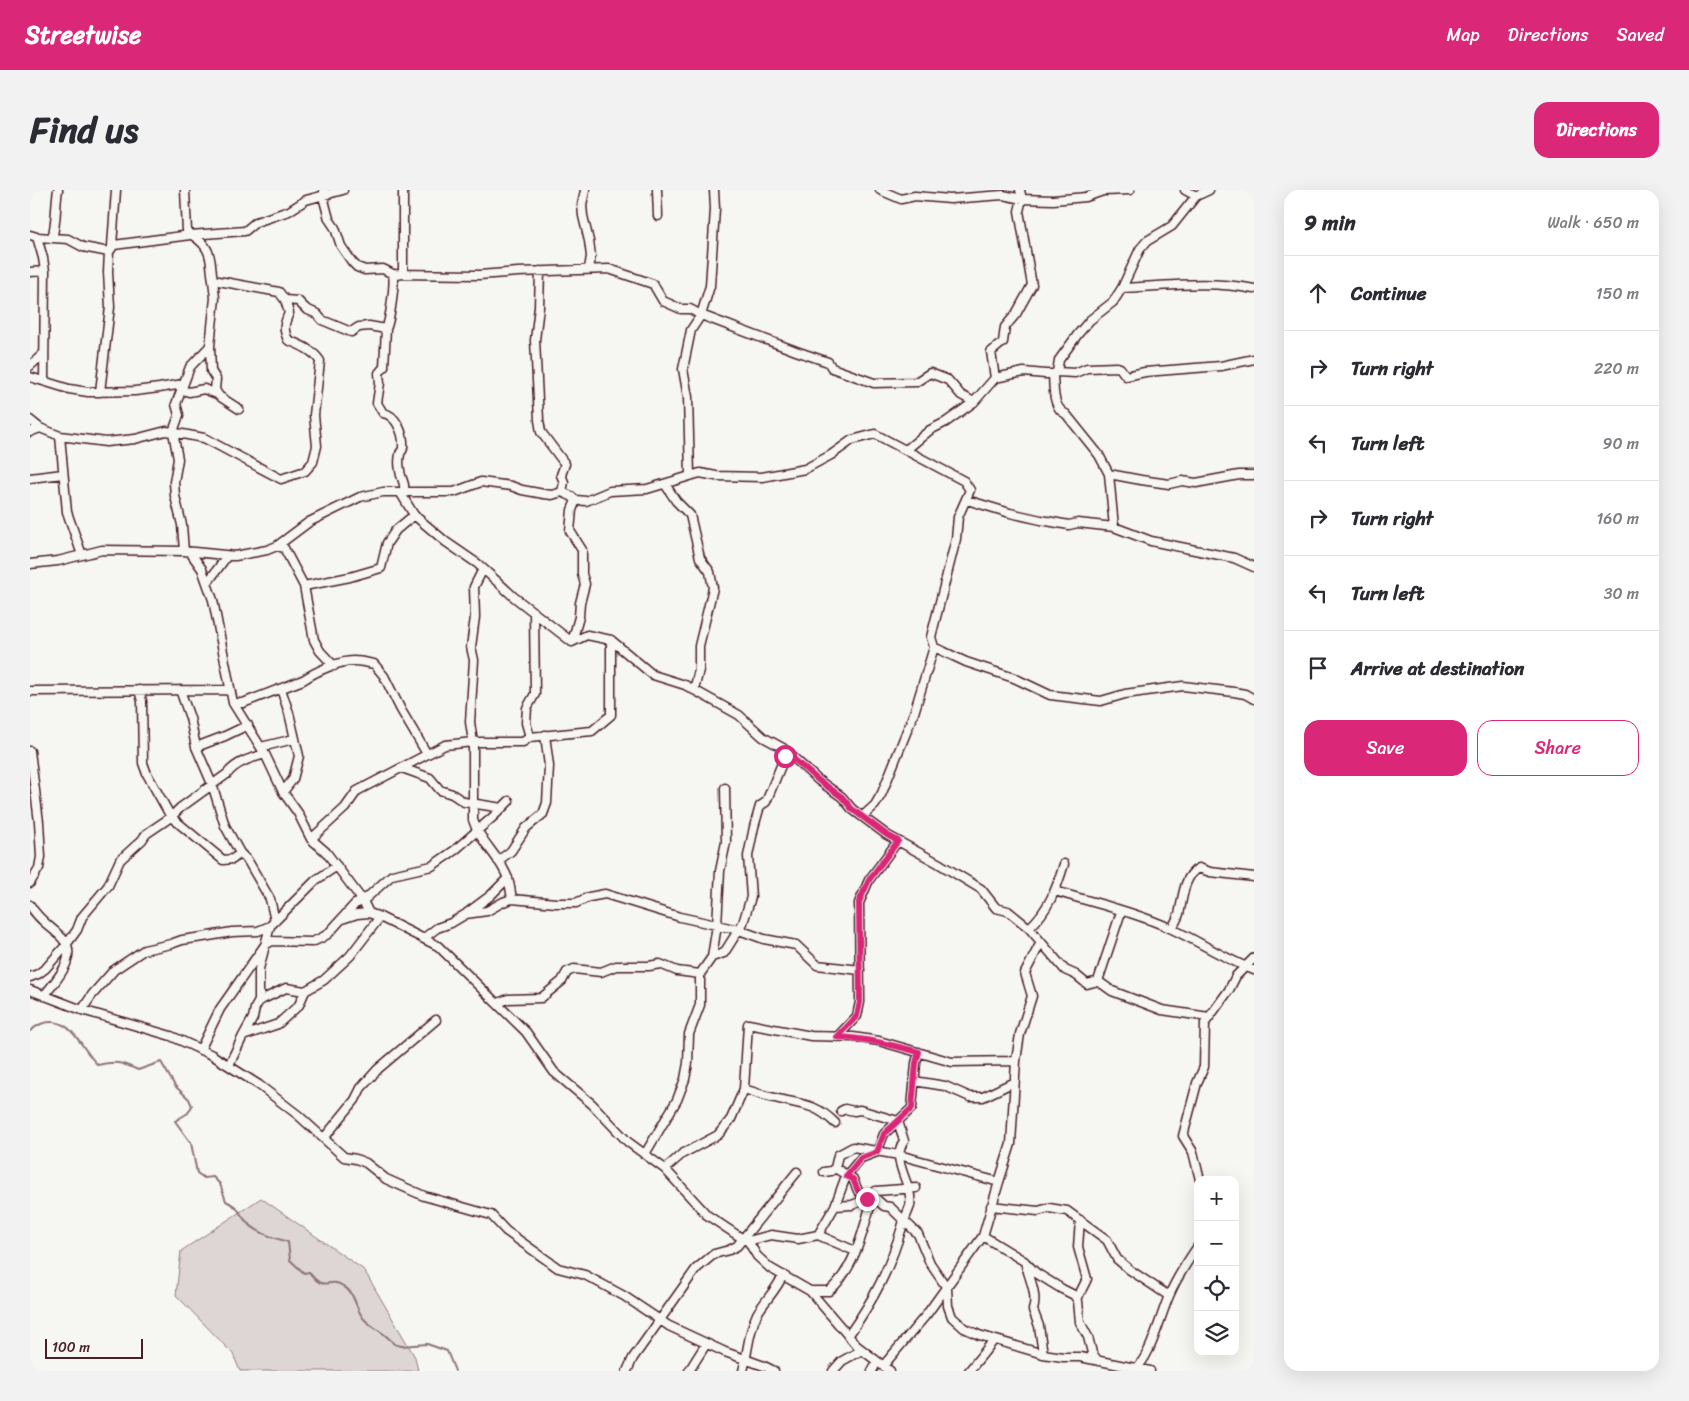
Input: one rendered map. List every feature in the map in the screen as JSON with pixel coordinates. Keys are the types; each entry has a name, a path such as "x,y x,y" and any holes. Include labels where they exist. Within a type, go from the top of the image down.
{"street":[{"path":"52,238 56,220 55,211 58,190"},
{"path":"100,392 110,306 108,272 116,190"},
{"path":"185,190 187,231 190,235 200,240 212,262 215,298 210,346 210,371 216,378 215,390 218,394 222,399 239,409"},
{"path":"33,236 68,238 83,247 111,249 190,235 244,230 261,220 289,211 306,200 324,192 343,190"},
{"path":"403,190 403,274"},
{"path":"585,190 582,205 590,249 589,269"},
{"path":"656,190 658,216"},
{"path":"690,476 688,397 683,369 691,330 701,315 710,286 713,267 714,190"},
{"path":"880,190 901,199 915,196 950,198 1003,194 1022,199 1075,199 1103,191 1130,190"},
{"path":"995,378 991,352 1003,342 1005,327 1016,314 1032,285 1019,210 1022,199 1020,190"},
{"path":"1185,190 1196,196"},
{"path":"1114,527 1109,474 1099,455 1066,414 1061,412 1056,403 1055,373 1060,360 1078,334 1090,320 1113,302 1122,288 1140,249 1147,241 1172,226 1196,196 1209,190"},
{"path":"324,192 329,219 335,228 341,246 352,262 357,267 365,270 383,269 393,274 479,275 609,269 653,284 663,301 681,309 690,309 796,352 828,362 832,368 874,383 916,382 930,373 948,380 961,394 974,402"},
{"path":"33,236 43,258 45,271 44,380"},
{"path":"30,272 45,271"},
{"path":"540,271 539,307 535,340 541,432 565,464 561,475 564,482 562,492"},
{"path":"393,274 386,329 384,367 379,373 380,382 377,404 383,413 396,420 401,435 403,448 400,454 400,473 405,485 402,492"},
{"path":"30,420 40,428 60,436 106,442 135,439 166,431 173,432 204,438 281,479 304,472 313,462 317,446 314,415 320,361 316,355 288,340 284,332 284,324 289,313 285,300 279,292 212,280"},
{"path":"1122,288 1190,285 1242,286 1254,289"},
{"path":"285,300 298,301 317,314 322,320 351,332 359,327 386,329"},
{"path":"210,346 190,366 176,404 179,415 173,432 178,459 174,482 175,496 187,551 208,582 224,650 233,703 263,750 283,792 312,838 337,866 363,901 369,913"},
{"path":"30,366 43,354"},
{"path":"906,450 930,430 946,422 974,402 995,378 1024,372 1075,373 1087,368 1120,368 1126,376 1145,372 1221,366 1254,359"},
{"path":"30,377 69,389 88,392 183,387 190,392 204,390 218,394"},
{"path":"30,432 40,428"},
{"path":"30,564 58,561 102,550 187,551 227,556 267,550 277,546 309,522 360,497 383,492 454,492 481,482 552,495 562,492 576,500 586,501 610,491 647,488 700,473 716,476 762,477 795,472 818,463 852,440 875,434 964,481 970,490 958,517 956,540 931,637 934,648 914,713 882,793 875,805 863,816"},
{"path":"60,436 68,512 82,555"},
{"path":"30,478 63,474"},
{"path":"1109,474 1169,484 1182,481 1196,482 1239,475 1254,475"},
{"path":"665,484 676,501 690,515 700,558 710,572 713,588 700,646 699,670 694,690"},
{"path":"402,492 414,515 572,642"},
{"path":"572,642 585,584 582,574 582,550 570,531 572,510 576,500"},
{"path":"967,500 1041,520 1069,525 1090,523 1124,529 1135,536 1159,543 1234,558 1254,567"},
{"path":"304,586 350,577 381,568 387,543 396,530 414,515"},
{"path":"277,546 284,548 304,586 314,640 320,651 334,666"},
{"path":"208,582 227,556"},
{"path":"483,569 474,587 475,616 471,647 474,660 470,722 473,742 473,820 476,832 508,878 512,899"},
{"path":"530,737 526,723 528,708 535,694 534,612"},
{"path":"572,642 587,635 611,640 653,675 685,685 739,716 763,737 783,748 818,780 842,797 852,809 887,835 938,863 981,890 996,908 1008,912 1029,928 1065,970 1076,975 1087,984 1098,981"},
{"path":"312,838 345,808 357,792 445,745 473,742 523,742 530,737 592,731 611,715 611,640"},
{"path":"934,648 966,662 1014,678 1050,695 1101,701 1126,694 1183,686 1245,694 1254,699"},
{"path":"233,703 243,703 334,666 353,661 374,664 384,676 401,710 428,754"},
{"path":"281,689 299,756 293,779 283,792"},
{"path":"30,690 230,691"},
{"path":"139,690 142,701 142,763 171,817 223,860 233,859 240,853"},
{"path":"180,690 190,718 196,747 212,784 225,826 270,899 273,924 259,969 259,1001 255,1008 254,1018 229,1065"},
{"path":"196,747 248,725"},
{"path":"498,861 511,851 526,828 543,814 547,803 548,766 545,735"},
{"path":"30,977 46,968 66,945 77,930 82,917 108,886 120,860 146,834 227,774 231,768 263,750 294,739"},
{"path":"712,957 724,953 743,923 751,897 748,856 754,827 760,806 766,802 785,756 788,754"},
{"path":"30,756 40,834 41,858 39,868 31,881"},
{"path":"402,768 430,778 440,790 452,794 464,802 502,808"},
{"path":"646,1154 677,1100 685,1079 688,1063 689,1034 700,1005 700,974 712,957 717,925 720,871 726,842 725,788"},
{"path":"200,1050 220,1009 265,945 272,941 283,940 312,942 328,934 355,904 363,901 392,875 432,866 456,850 509,801"},
{"path":"30,835 40,834"},
{"path":"837,1037 857,1016 860,1002 859,902 869,880 898,841"},
{"path":"1029,928 1038,920 1055,891 1064,864"},
{"path":"82,1010 92,995 114,970 144,950 182,940 232,932 258,931 273,924 316,880 337,866"},
{"path":"1172,929 1178,917 1183,893 1190,875 1195,870 1199,868 1210,872 1254,877"},
{"path":"424,938 437,928 451,923 466,914 490,896 508,878"},
{"path":"1055,891 1138,916 1172,929 1254,970"},
{"path":"466,914 487,911 502,902 512,899 576,903 589,897 605,894 662,912 739,930 764,939 796,945 817,965 860,970"},
{"path":"30,905 42,921 64,939 66,945 68,959 66,965 44,996"},
{"path":"1098,981 1121,912"},
{"path":"341,919 357,914 369,913 438,946 526,1032 554,1072 592,1104 628,1142 666,1169 707,1215 746,1240 757,1256 770,1268 810,1291 848,1336 862,1350 884,1366"},
{"path":"243,1036 278,1024 299,1005 305,991 324,980 350,956 380,917"},
{"path":"872,1371 884,1366 927,1314 983,1236 1011,1144 1016,1061 1020,1034 1032,996 1025,972 1041,942"},
{"path":"1199,1176 1193,1152 1183,1136 1197,1082 1204,1066 1205,1023 1229,990 1236,976 1254,958"},
{"path":"498,1003 508,999 542,998 562,981 567,972 574,969 601,972 616,966 660,964 677,971 700,974"},
{"path":"1098,981 1112,991 1162,1010 1209,1017"},
{"path":"259,1001 286,988 305,991"},
{"path":"30,990 82,1010 171,1036 200,1050 229,1065 259,1085 324,1138 344,1157 356,1159 386,1179 424,1196 490,1215 506,1231 558,1268 585,1275 624,1296 669,1326 706,1344 774,1371"},
{"path":"324,1138 355,1100 361,1088 378,1069 436,1020"},
{"path":"666,1169 682,1154 718,1135 731,1120 744,1089 748,1024 811,1036 853,1037 879,1041 952,1062 1016,1061"},
{"path":"818,1235 835,1206 846,1176 861,1158 877,1152 884,1134 912,1108 916,1063 919,1052"},
{"path":"914,1081 945,1086 970,1098 983,1097 1014,1082"},
{"path":"744,1089 810,1105 827,1115 835,1123"},
{"path":"840,1111 845,1109 860,1110 898,1121"},
{"path":"848,1336 876,1295 895,1253 910,1206 912,1189 899,1161 900,1146 904,1141 898,1121"},
{"path":"824,1172 835,1168 838,1155 852,1147 899,1155 999,1182"},
{"path":"835,1168 853,1179 858,1191 870,1199"},
{"path":"627,1371 632,1358 696,1269 714,1254 729,1250 746,1240 797,1172"},
{"path":"810,1291 829,1292 836,1286 850,1265 870,1199 876,1191 912,1189"},
{"path":"835,1206 852,1205 876,1199 884,1206 890,1207 918,1234 930,1263 947,1288 948,1306 952,1317 964,1328 994,1340 1043,1354 1080,1357 1150,1371"},
{"path":"991,1206 1038,1211 1050,1208 1067,1212 1108,1240 1117,1259 1169,1296"},
{"path":"1080,1220 1078,1247 1087,1278 1077,1299 1080,1322 1088,1338 1092,1353 1098,1360"},
{"path":"746,1240 771,1235 798,1239 818,1235 855,1252"},
{"path":"983,1236 1024,1261 1036,1273 1062,1290 1074,1295 1077,1299"},
{"path":"1135,1369 1150,1346 1169,1296 1194,1253"},
{"path":"1024,1261 1035,1297 1033,1310 1039,1326 1043,1354"},
{"path":"743,1371 749,1336 758,1314 778,1287 782,1275"},
{"path":"969,1371 994,1340"},
{"path":"689,1371 706,1344"},
{"path":"833,1371 842,1361 862,1350"}],"shaded area":[{"path":"261,1198 364,1270 415,1357 418,1371 240,1371 233,1354 176,1295 181,1251"}],"waterway":[{"path":"30,1031 44,1023 54,1022 62,1024 76,1036 98,1065 118,1063 138,1070 161,1062 175,1086 189,1099 192,1106 188,1113 175,1121 191,1143 197,1173 204,1178 213,1177 220,1184 226,1201 236,1208 254,1228 288,1242 290,1260 304,1273 309,1272 319,1282 338,1283 347,1289 351,1293 364,1319 387,1336 394,1344 401,1346 427,1344 447,1351 455,1371"}],"route":[{"path":"785,756 788,754 818,780 842,797 852,809 898,841 869,880 859,902 860,1002 857,1016 837,1037 853,1037 879,1041 919,1052 916,1063 912,1108 884,1134 877,1152 861,1158 846,1176 853,1179 858,1191 867,1199"}]}
